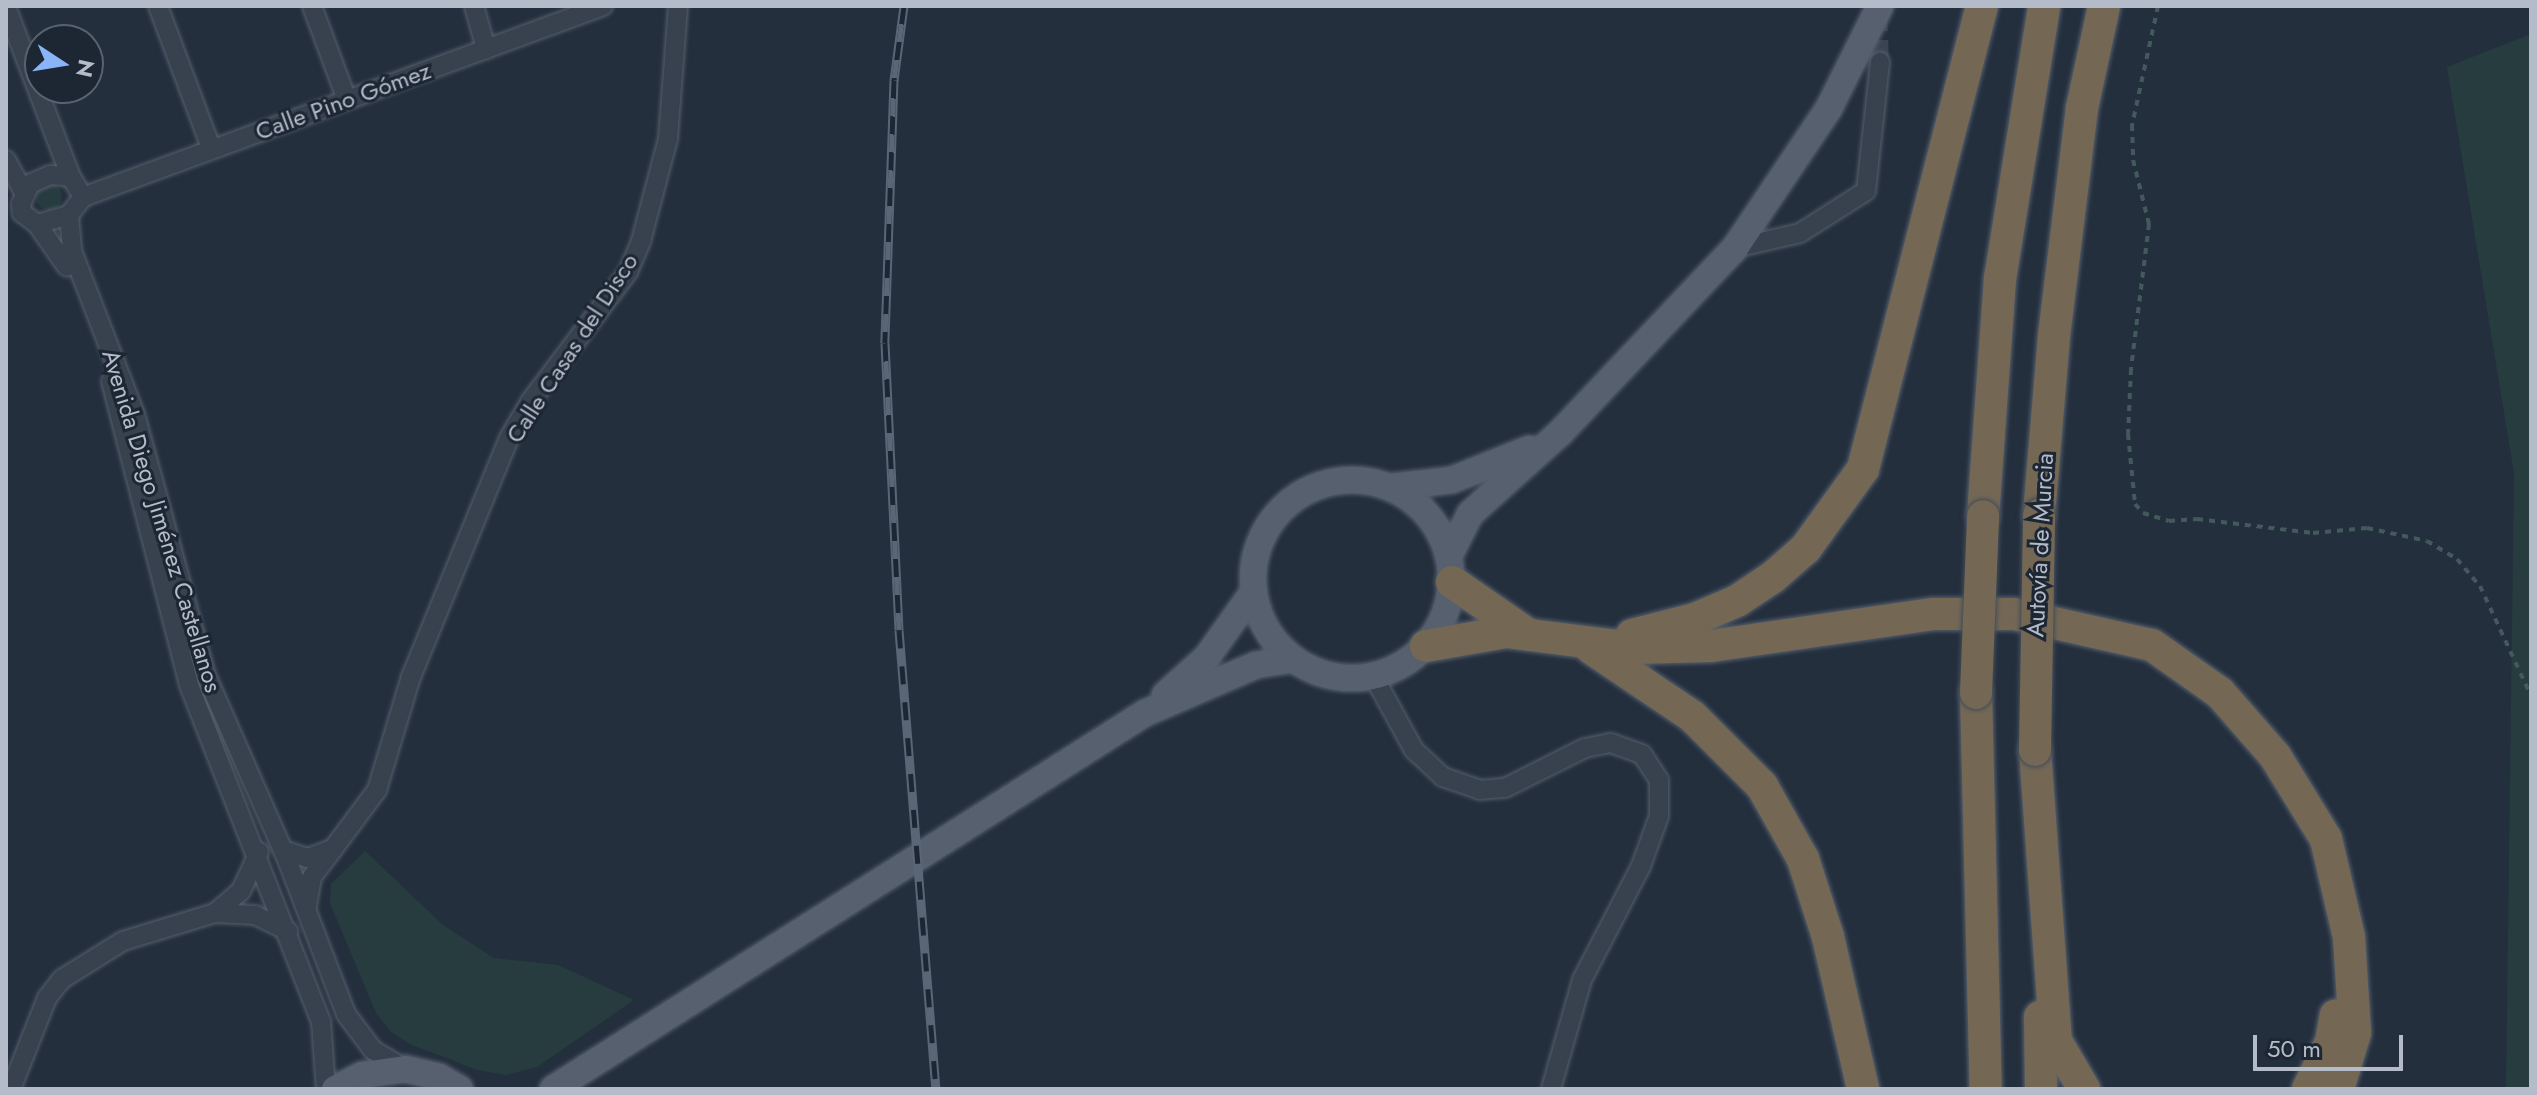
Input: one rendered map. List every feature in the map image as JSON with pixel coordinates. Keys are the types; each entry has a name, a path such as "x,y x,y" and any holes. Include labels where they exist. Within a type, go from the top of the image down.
{"highway":[{"path":"1585,645 1661,629 1737,601 1806,548 1863,469 1982,6"},
{"path":"1986,1089 1976,693 1983,516 2000,279 2044,6"},
{"name":"Autovía de Murcia","path":"2041,1089 2035,750 2039,515 2054,336 2080,123 2104,6"},
{"path":"1450,569 1526,633"},
{"path":"1426,646 1478,634 1526,633 1585,645 1711,646 1934,614 2014,614 2070,622 2152,645 2220,693 2275,756 2326,839 2349,937 2355,1033 2338,1089"},
{"path":"1585,645 1692,716 1762,786 1803,859 1828,937 1863,1089"},
{"path":"2035,750 2056,1041 2084,1089"},
{"path":"2308,1089 2331,1042 2349,937"}],"main road":[{"path":"549,1087 1145,713 1256,665 1292,659 1345,679 1374,677 1402,665 1426,646 1444,616 1450,569 1470,514 1560,433 1735,248 1829,108 1880,6"},
{"path":"1390,487 1452,480 1560,433"},
{"path":"1292,659 1260,617 1254,591 1255,562 1264,534 1281,510 1305,492 1332,482 1362,480 1390,487 1417,503 1437,527 1450,569"},
{"path":"1145,713 1207,657 1254,591"},
{"path":"335,1089 363,1075 405,1069 439,1077 460,1089"}],"street":[{"path":"158,6 211,148"},
{"path":"312,6 347,100"},
{"path":"474,6 486,49"},
{"name":"Calle Pino Gómez","path":"83,197 603,6"},
{"name":"Calle Casas del Disco","path":"306,908 312,877 377,790 411,677 509,438 530,402 628,272 641,241 668,139 678,6"},
{"path":"6,7 71,177 83,197 69,215 22,219 24,193 6,160"},
{"path":"1735,248 1800,233 1866,191 1880,62"},
{"path":"24,193 39,178 71,177"},
{"name":"Avenida Diego Jiménez Castellanos","path":"69,215 72,251 135,414 206,675 283,850 346,1014 373,1050 405,1069"},
{"name":"Avenida Diego Jiménez Castellanos","path":"22,219 62,255 110,378 189,685 259,852 321,1021 326,1089"},
{"path":"1374,677 1414,750 1443,777 1480,790 1505,788 1585,748 1611,743 1642,754 1659,780 1659,816 1641,866 1582,980 1551,1089"},
{"path":"283,850 308,858 333,849"},
{"path":"215,913 241,891 259,852"},
{"path":"11,1089 47,998 62,979 123,941 215,913 255,915 288,931"}],"path":[{"path":"2158,6 2132,125 2133,160 2149,224 2131,369 2128,434 2135,504 2143,513 2169,521 2211,520 2313,533 2367,528 2427,541 2457,559 2480,586 2531,696"}],"green space":[{"path":"2531,34 2531,1089 2506,1089 2514,473 2447,67"},
{"path":"49,184 58,188 62,197 58,206 49,210 40,206 36,197 40,188"},
{"path":"365,851 443,925 494,958 558,965 634,1000 537,1067 507,1075 477,1070 410,1044 391,1032 376,1013 330,903 331,884"}],"tunnel":[{"path":"1878,13 1880,62"}],"railway":[{"path":"904,6 894,80 885,343 899,630 936,1089"}]}
